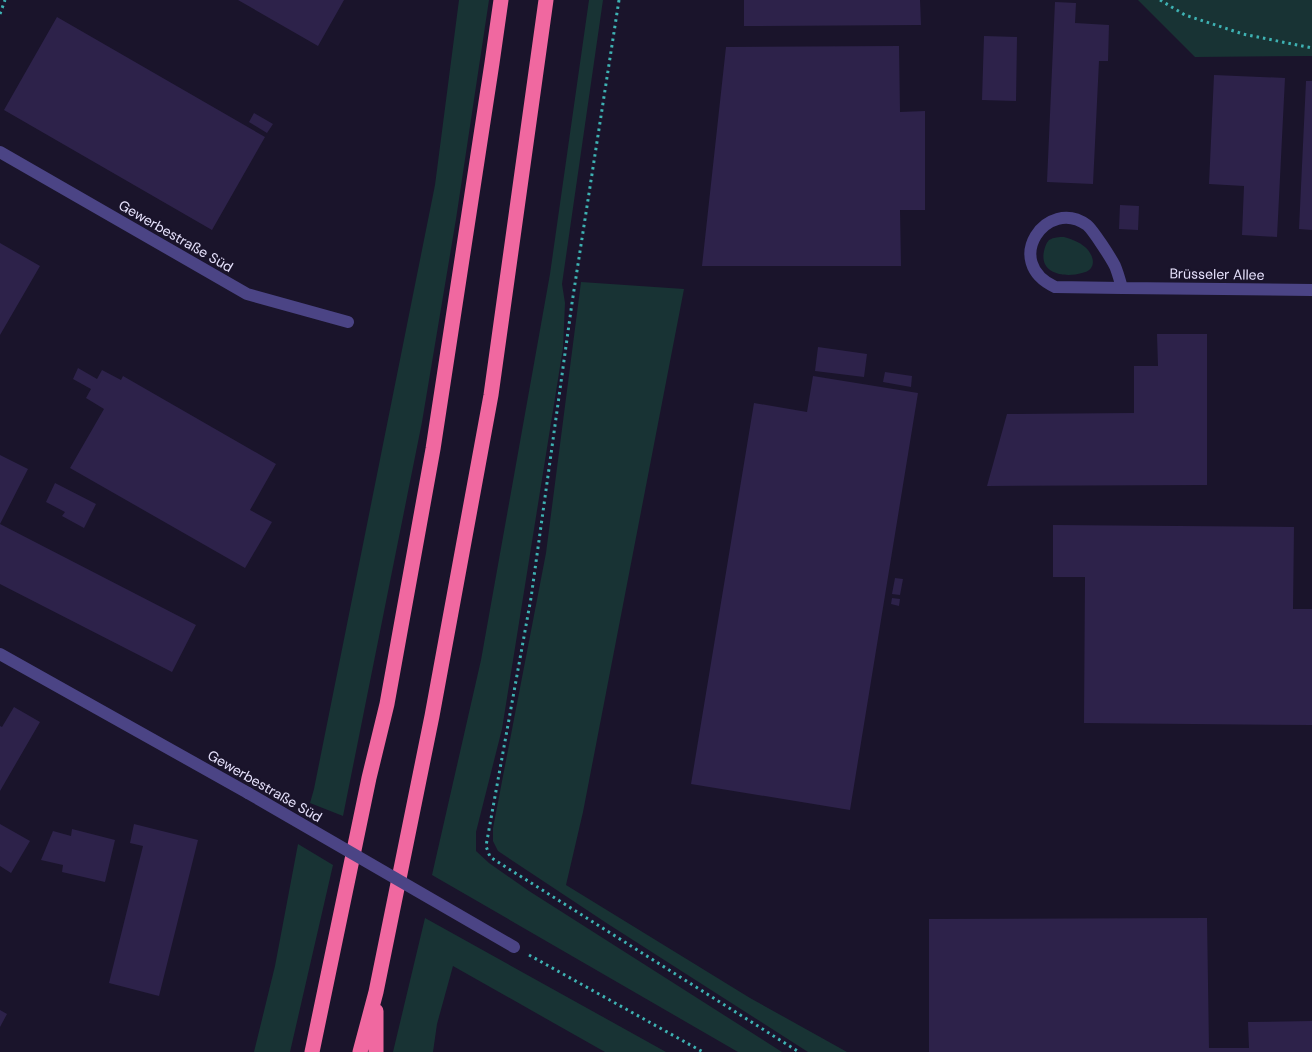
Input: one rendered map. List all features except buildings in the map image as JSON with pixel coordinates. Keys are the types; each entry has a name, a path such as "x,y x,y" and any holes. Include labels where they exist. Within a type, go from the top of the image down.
{"highway":[{"path":"312,1052 369,778 387,704 433,449 501,0"},
{"path":"360,1052 376,992 432,716 491,395 546,0"},
{"path":"376,992 376,1052"}],"street":[{"name":"Gewerbestraße Süd","path":"0,152 247,294 348,322"},
{"name":"Brüsseler Allee","path":"1122,288 1115,265 1094,233 1087,226 1073,219 1058,219 1049,222 1034,237 1030,257 1033,267 1038,276 1046,283 1055,287 1122,288 1312,290"},
{"name":"Gewerbestraße Süd","path":"0,654 248,793 514,946"}],"path":[{"path":"0,14 5,0"},
{"path":"619,0 572,304 531,598 486,846 490,857 799,1052"},
{"path":"1160,0 1185,15 1242,34 1312,48"},
{"path":"514,946 703,1052"}],"green space":[{"path":"459,0 489,0 456,219 422,422 343,816 310,803 435,185"},
{"path":"589,0 603,0 562,284 565,303 563,348 502,729 476,832 476,851 489,863 529,891 782,1052 738,1052 432,875 481,660 550,274"},
{"path":"1138,0 1312,0 1312,56 1195,57"},
{"path":"1064,237 1078,242 1091,254 1093,262 1090,269 1068,275 1055,272 1045,265 1044,251 1047,242 1053,238"},
{"path":"581,282 684,289 583,812 566,885 750,998 847,1052 808,1052 498,851 493,841 493,828 546,553"},
{"path":"298,844 333,865 290,1052 254,1052 275,966"},
{"path":"425,918 666,1052 605,1052 453,966 437,1024 433,1052 393,1052"}]}
